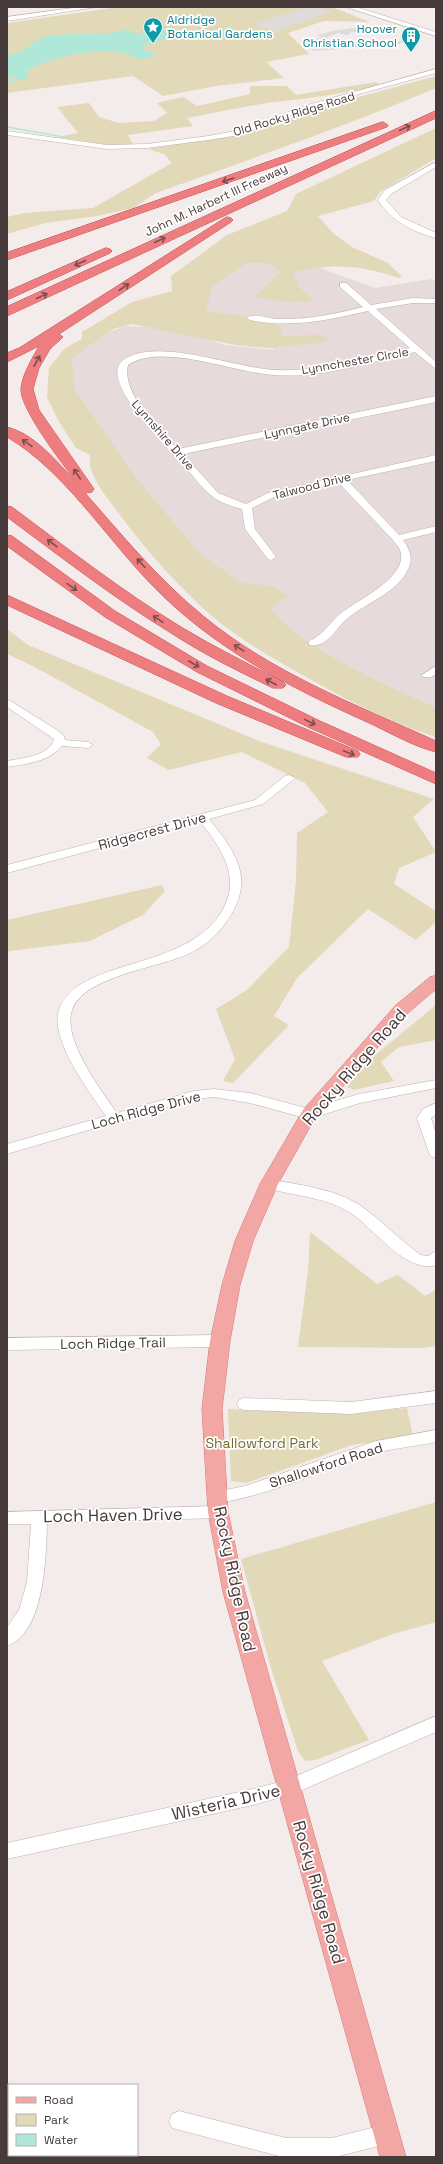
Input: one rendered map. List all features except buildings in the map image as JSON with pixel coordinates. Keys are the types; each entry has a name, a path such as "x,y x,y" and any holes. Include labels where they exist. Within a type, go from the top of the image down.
{"highway":[{"name":"John M. Harbert III Freeway","path":"7,312 436,114"},
{"name":"John M. Harbert III Freeway","path":"144,209 387,124 279,174"},
{"path":"7,358 23,351 104,301 232,216 375,142"},
{"path":"7,248 144,209"},
{"path":"7,257 144,209"},
{"path":"7,296 114,248"},
{"path":"104,301 45,347 33,368 27,389 33,410 122,542"},
{"path":"7,431 27,443 44,456 179,603 198,620 235,646 306,686 436,747"},
{"path":"7,510 132,602 214,653 281,687 332,710 436,752"},
{"path":"7,539 110,614 202,669 314,724 436,780"},
{"path":"7,589 121,653"},
{"path":"7,599 192,687 311,738 377,763 436,780"}],"main road":[{"name":"Rocky Ridge Road","path":"393,2157 234,1592 218,1504 214,1418 212,1409 220,1341 231,1285 241,1248 269,1184 309,1114 402,1009 436,981"}],"street":[{"path":"7,19 73,8 94,7"},
{"path":"349,7 436,34"},
{"name":"Old Rocky Ridge Road","path":"7,133 61,142 107,147 147,146 200,139 237,133 313,106 436,72"},
{"path":"436,164 388,192 382,200 386,209 402,222 436,236"},
{"path":"343,285 436,366"},
{"path":"251,318 297,322 401,302 436,301"},
{"name":"Lynnchester Circle","path":"175,354 259,371 287,372 315,370 417,349"},
{"name":"Lynnshire Drive","path":"175,354 153,353 137,357 124,364 121,374 129,395 141,413 218,497 247,507"},
{"name":"Lynngate Drive","path":"177,452 436,399"},
{"name":"Talwood Drive","path":"247,507 271,496 436,458"},
{"path":"313,644 321,640 349,612 399,575 405,563 405,550 397,538 340,479"},
{"path":"247,507 246,520 249,529 271,557"},
{"path":"397,538 436,529"},
{"path":"7,702 53,732 60,738 60,744"},
{"path":"7,764 44,755 60,744 88,745"},
{"name":"Ridgecrest Drive","path":"7,869 259,802 288,778"},
{"path":"114,1118 96,1092 69,1043 64,1026 64,1011 70,999 82,989 101,980 183,952 210,934 226,914 236,892 237,877 228,850 203,818"},
{"path":"309,1114 359,1099 436,1084"},
{"name":"Loch Ridge Drive","path":"7,1149 194,1095 214,1093 250,1098 309,1114"},
{"path":"436,1108 428,1112 424,1118 436,1153"},
{"path":"269,1184 328,1197 351,1206 369,1218 412,1256 423,1262 432,1261 436,1256"},
{"name":"Loch Ridge Trail","path":"7,1344 220,1341"},
{"path":"244,1404 351,1408 436,1397"},
{"name":"Shallowford Road","path":"218,1504 244,1492 356,1452 401,1441 436,1436"},
{"name":"Loch Haven Drive","path":"7,1518 218,1504"},
{"path":"7,1639 14,1633 32,1603 36,1586 39,1517"},
{"name":"Wisteria Drive","path":"7,1851 253,1797 289,1787 436,1724"},
{"path":"179,2121 286,2148 332,2148 387,2134"}],"shaded area":[{"path":"307,7 317,7 333,12 276,31 254,24"},
{"path":"354,28 379,29 381,32 352,32 347,35 338,33 327,37 327,40 315,45 345,46 359,41 382,43 381,42 397,42 413,36 399,44 314,51 304,44 322,37 316,36 332,31"},
{"path":"236,257 309,264 375,288 431,279 436,280 436,709 305,648 202,563 52,378 64,351 124,326 181,329 224,345 274,350 254,323 169,305"}],"green space":[{"name":"Aldridge Botanical Gardens","path":"119,7 332,7 370,22 324,21 288,33 309,54 266,62 284,78 216,86 163,96 133,76 7,93 7,23"},
{"path":"436,76 436,88 332,129 156,193 133,208 97,216 45,223 7,234 7,217 25,213 93,208 172,163 164,154 148,149 260,130 315,109"},
{"path":"376,82 380,85 187,118 193,126 128,135 133,144 110,145 57,137 78,133 57,107 89,103 99,117 119,123 154,121 167,113 157,103 183,97 197,106 250,94 250,86 287,86 296,95"},
{"path":"436,128 436,158 380,192 374,201 318,216 334,234 352,247 388,263 402,277 399,278 372,270 359,268 322,267 308,269 294,272 298,286 313,300 276,300 254,297 281,272 268,263 246,263 212,287 206,311 242,316 280,326 282,336 321,335 328,339 327,342 268,348 236,345 131,324 113,329 72,358 74,389 137,479 201,555 242,583 273,586 288,596 271,609 284,624 302,638 371,678 436,708 436,737 383,717 316,682 247,642 204,609 154,558 110,501 95,479 90,463 90,455 76,448 58,420 47,397 49,368 64,349 82,339 82,332 132,302 172,291 171,276 227,235 287,211 296,194"},
{"path":"7,629 28,645 259,741 434,799 413,817 436,852 399,868 394,884 436,911 436,922 416,940 368,909 297,978 274,1016 289,1025 233,1083 223,1081 235,1059 216,1009 247,990 289,947 296,881 297,833 328,812 305,783 242,752 169,770 147,758 161,744 153,732 33,666 7,654"},
{"path":"162,885 165,891 143,915 90,941 9,951 7,954 7,920"},
{"path":"436,1005 436,1040 399,1047 381,1062 394,1081 354,1090 347,1087 368,1061"},
{"path":"310,1232 377,1284 398,1275 425,1296 436,1290 436,1346 420,1348 298,1347 308,1271"},
{"name":"Shallowford Park","path":"407,1408 413,1437 352,1445 246,1483 231,1481 228,1409 349,1414"},
{"path":"436,1502 436,1622 393,1634 322,1661 369,1740 315,1760 305,1761 298,1751 271,1668 241,1559"}],"water":[{"path":"129,29 134,34 165,29 168,30 167,33 176,36 144,45 144,49 154,53 154,56 143,59 132,58 130,56 132,55 119,52 91,52 49,61 26,71 30,77 21,80 7,77 7,56 22,51 39,39 51,35 109,33"}],"waterway":[{"path":"7,84 18,79"},
{"path":"7,127 69,138"}],"place":[{"name":"Aldridge Botanical Gardens","path":"153,44"},
{"name":"Hoover Christian School","path":"411,53"}]}
